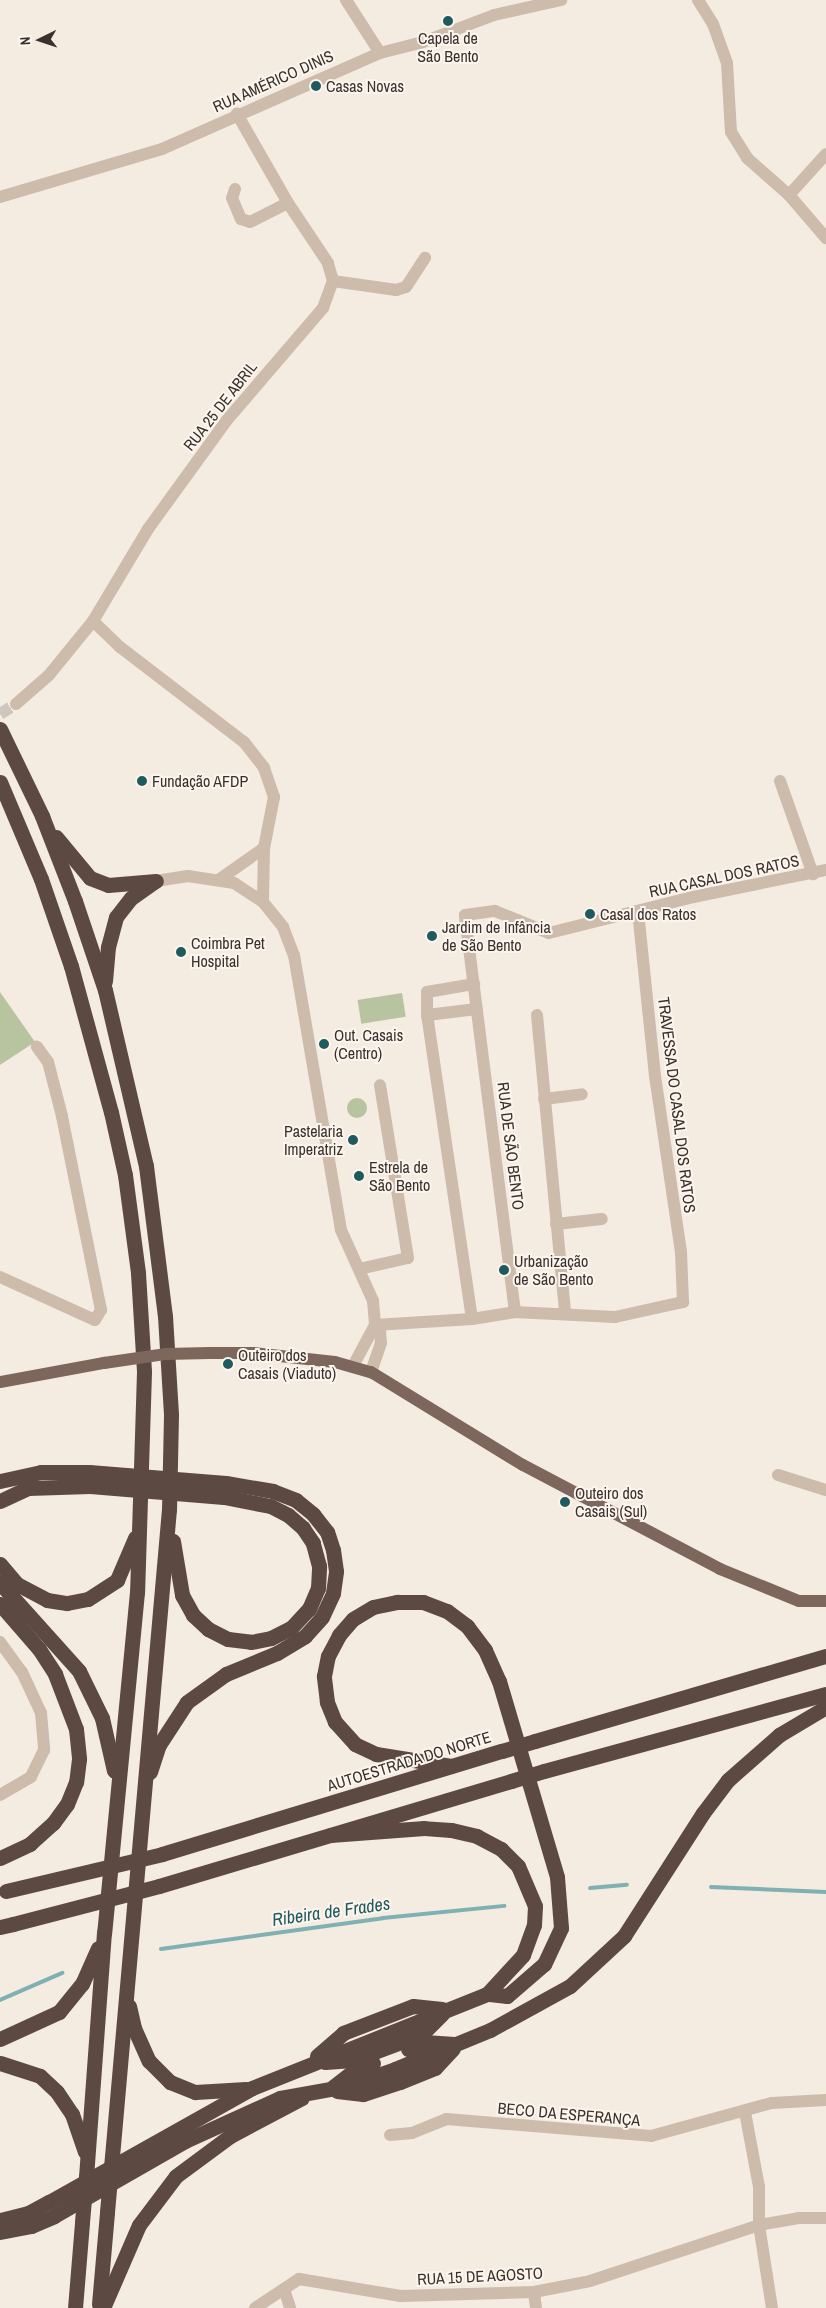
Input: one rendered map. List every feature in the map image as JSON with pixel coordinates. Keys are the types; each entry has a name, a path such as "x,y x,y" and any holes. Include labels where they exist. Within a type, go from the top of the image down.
{"highway":[{"path":"0,729 42,816 75,901 104,990 133,1105 155,1216 169,1366 170,1509 176,1570 182,1595 193,1615 208,1629 228,1639 250,1642 271,1638 291,1628 309,1609 318,1588 319,1566 313,1543 303,1528 288,1515 225,1490"},
{"path":"0,782 41,879 71,966 98,1059 125,1175 138,1273 144,1372 142,1508 104,1932 75,2307"},
{"path":"42,816 80,869 90,878 108,885 156,881"},
{"path":"104,990 108,947 116,917 131,898 156,881"},
{"path":"0,1481 41,1472 89,1479 225,1490 273,1491 296,1500 313,1514 327,1532 334,1550 336,1571 332,1593 322,1617 305,1636 277,1653 226,1674 187,1702 159,1745 143,1792"},
{"path":"0,1501 28,1488 89,1479"},
{"path":"0,1564 17,1584 47,1600 67,1603 88,1599 116,1580 133,1545 142,1508"},
{"path":"99,2308 143,1792 170,1509"},
{"path":"0,1583 63,1650 92,1694 109,1742 116,1810"},
{"path":"451,1766 376,1754 355,1744 335,1722 327,1702 324,1676 328,1656 339,1635 353,1619 372,1607 397,1602 431,1604 447,1611 467,1626 485,1650 498,1681 554,1868 561,1903 561,1928 553,1948 544,1964 507,1996 487,1994"},
{"path":"0,1604 39,1649 55,1674 76,1729 79,1759 76,1782 67,1804 53,1823 30,1844 0,1858"},
{"name":"AUTOESTRADA DO NORTE","path":"3,1892 162,1854 451,1766 826,1656"},
{"path":"6,1925 159,1886 544,1771 826,1694"},
{"path":"0,2232 31,2226 54,2216 185,2141 280,2098 328,2090 395,2069 458,2045 570,1986 600,1962 649,1901 704,1813 728,1780 779,1735 826,1707"},
{"path":"0,2220 28,2213 42,2206 252,2088 487,1994 523,1955 534,1925 535,1906 518,1866 501,1849 477,1836 451,1830 424,1828 330,1835"},
{"path":"0,2039 42,2023 70,2001 90,1969 104,1932"},
{"path":"126,1992 143,2048 154,2068 170,2082 195,2092 252,2088"},
{"path":"0,2063 40,2076 57,2092 72,2114 87,2170"},
{"path":"103,2308 138,2225 176,2176 230,2136 306,2095"}],"main road":[{"path":"0,1382 166,1354 254,1353 353,1366 370,1372 524,1465 720,1569 800,1601 826,1602"}],"street":[{"path":"346,0 380,53"},
{"name":"RUA AMÉRICO DINIS","path":"0,197 162,149 237,114 380,53 423,42 494,15 561,0"},
{"path":"698,0 713,24 727,63 731,132 747,158 789,195 826,238"},
{"path":"237,114 288,202 328,264 333,281 396,290 406,287 425,258"},
{"path":"789,195 826,154"},
{"path":"235,189 232,198 241,219 250,222 288,202"},
{"name":"RUA 25 DE ABRIL","path":"16,704 49,675 93,621 148,529 227,420 323,308 333,281"},
{"path":"93,621 120,647 244,742 264,768 274,797 264,848 262,902"},
{"path":"780,781 813,874"},
{"path":"220,879 264,848"},
{"path":"242,864 256,865 263,874"},
{"name":"RUA CASAL DOS RATOS","path":"474,984 465,915 495,911 549,934 693,896 826,870"},
{"path":"156,881 188,876 220,879 234,883 262,902 284,927 294,955 341,1230 373,1301 375,1325 381,1343 370,1372"},
{"name":"TRAVESSA DO CASAL DOS RATOS","path":"565,1313 615,1317 683,1302 681,1252 655,1076 638,912"},
{"path":"472,1319 427,1015 427,992 474,984"},
{"name":"RUA DE SÃO BENTO","path":"474,984 515,1312"},
{"path":"427,1015 477,1009"},
{"path":"375,1325 472,1319 515,1312 565,1313 537,1015"},
{"path":"0,1277 95,1320 101,1310 62,1116 48,1062 36,1047"},
{"path":"359,1269 408,1258 380,1085"},
{"path":"544,1099 582,1094"},
{"path":"556,1224 602,1219"},
{"path":"353,1366 375,1325"},
{"path":"778,1475 826,1490"},
{"path":"0,1642 22,1672 41,1713 44,1750 32,1777 0,1795"},
{"name":"BECO DA ESPERANÇA","path":"390,2135 412,2133 446,2120 643,2137 745,2112 772,2103 826,2100"},
{"path":"745,2112 758,2187 759,2225 772,2308"},
{"name":"RUA 15 DE AGOSTO","path":"255,2308 299,2279 401,2296 534,2292 590,2281 759,2225 798,2218 826,2218"},
{"path":"284,2289 290,2308"},
{"path":"534,2292 536,2308"}],"green space":[{"path":"0,992 35,1042 0,1065"},
{"path":"402,993 406,1017 361,1024 358,1000"},
{"path":"357,1098 364,1101 367,1108 364,1115 357,1118 350,1115 347,1108 350,1101"}],"waterway":[{"name":"Ribeira de Frades","path":"590,1888 627,1885"},
{"name":"Ribeira de Frades","path":"711,1887 826,1892"},
{"name":"Ribeira de Frades","path":"161,1949 383,1918 504,1906"},
{"name":"Ribeira de Frades","path":"0,2000 62,1973"}],"tunnel":[{"path":"0,714 16,704"}],"place":[{"name":"Capela de São Bento","path":"448,21"},
{"name":"Casas Novas","path":"316,86"},
{"name":"Fundação AFDP","path":"142,781"},
{"name":"Casal dos Ratos","path":"590,914"},
{"name":"Jardim de Infância de São Bento","path":"432,936"},
{"name":"Coimbra Pet Hospital","path":"181,952"},
{"name":"Out. Casais (Centro)","path":"324,1044"},
{"name":"Pastelaria Imperatriz","path":"353,1140"},
{"name":"Estrela de São Bento","path":"359,1176"},
{"name":"Urbanização de São Bento","path":"504,1270"},
{"name":"Outeiro dos Casais (Viaduto)","path":"228,1364"},
{"name":"Outeiro dos Casais (Sul)","path":"565,1502"}]}
